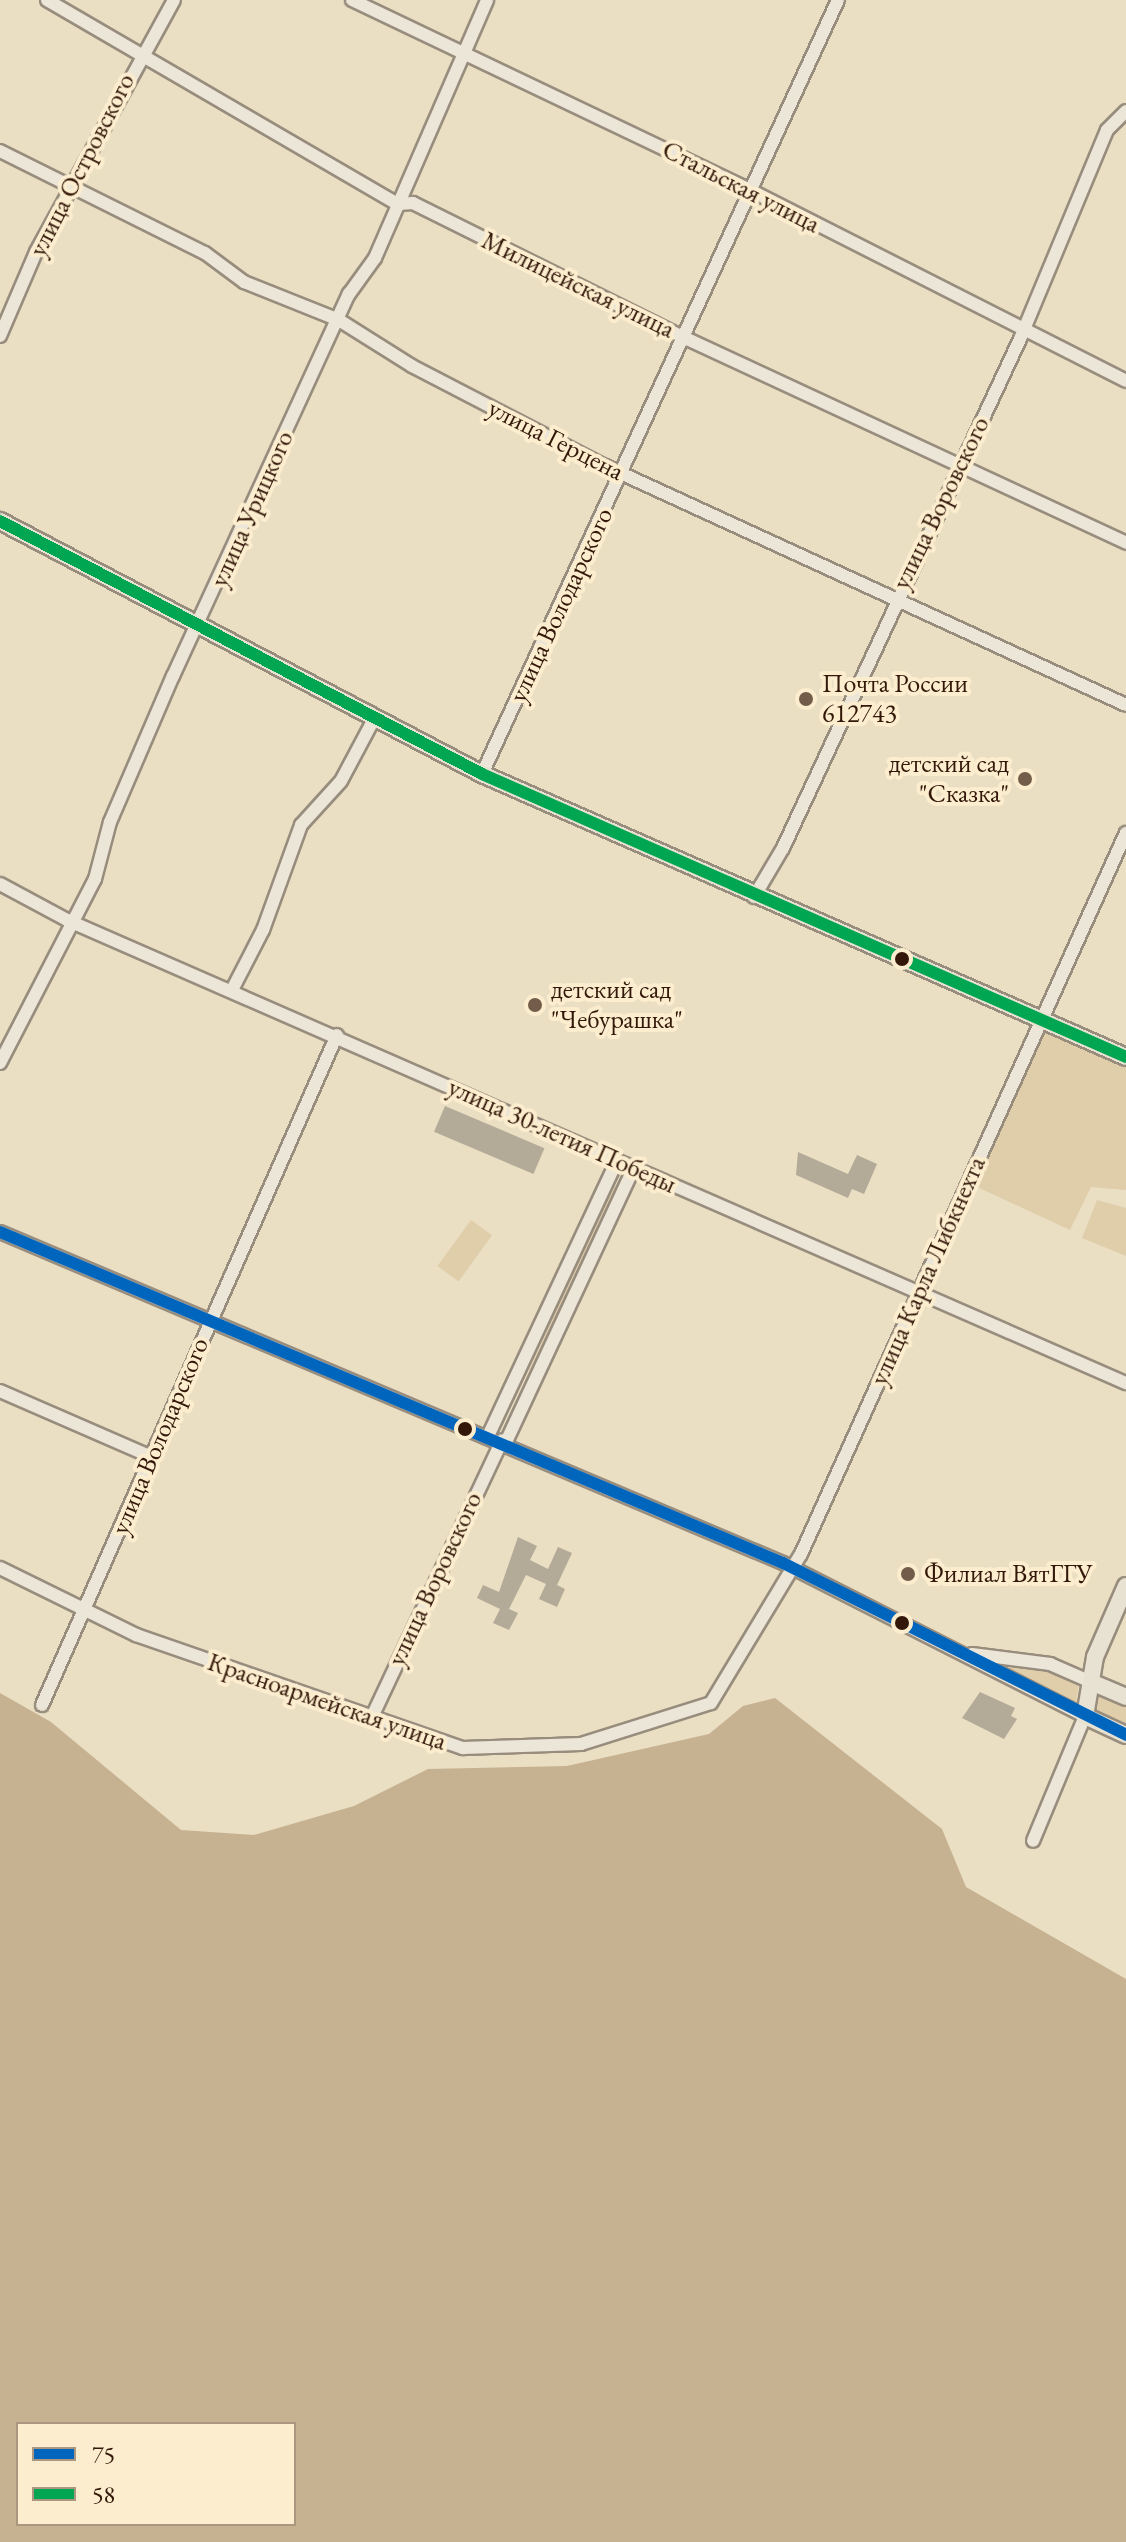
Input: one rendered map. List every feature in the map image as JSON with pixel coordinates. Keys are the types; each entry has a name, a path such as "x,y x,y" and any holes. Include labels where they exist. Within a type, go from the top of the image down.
{"main road":[{"path":"0,521 198,630 482,774 754,897 1126,1057"},
{"path":"1126,1586 1095,1657 1085,1716 1126,1735"},
{"path":"1091,1682 1126,1697"}],"street":[{"name":"Милицейская улица","path":"47,0 141,52 155,67 398,204 413,203 683,337 1126,543"},
{"name":"улица Островского","path":"0,336 141,52 174,0"},
{"name":"Стальская улица","path":"352,0 467,52 748,189 1126,381"},
{"name":"улица Урицкого","path":"0,1063 99,869 110,822 339,320 398,204 467,52 487,0"},
{"name":"улица Володарского","path":"482,774 623,474 748,189 838,0"},
{"name":"улица Воровского","path":"754,897 783,848 894,600 1024,331 1107,130 1126,111"},
{"name":"улица Герцена","path":"0,151 205,253 244,282 339,320 412,366 623,474 1126,705"},
{"path":"232,990 263,930 301,825 341,781 374,719"},
{"name":"улица Карла Либкнехта","path":"715,1700 793,1567 920,1292 1038,1020 1126,833"},
{"name":"улица 30-летия Победы","path":"0,884 70,921 337,1035 1126,1383"},
{"name":"улица Володарского","path":"42,1705 88,1610 208,1323 337,1035"},
{"path":"489,1434 617,1161"},
{"name":"улица Воровского","path":"371,1719 634,1168"},
{"path":"0,1232 208,1323 489,1434 793,1567 1085,1716 1033,1841"},
{"path":"0,1391 152,1457"},
{"name":"Красноармейская улица","path":"0,1568 136,1635 371,1719 463,1748 543,1747 590,1742 715,1700"},
{"path":"964,1654 1050,1664 1091,1682"}],"shaded area":[{"path":"1045,1033 1126,1063 1126,1190 1091,1187 1070,1230 975,1186"},
{"path":"612,1185 621,1189 521,1415 512,1411"},
{"path":"1097,1200 1126,1208 1126,1256 1082,1238"},
{"path":"471,1220 492,1235 459,1281 437,1266"},
{"path":"1011,1666 1052,1671 1079,1683 1076,1702 1007,1671"},
{"path":"1102,1692 1126,1701 1126,1731 1091,1710"},
{"path":"0,1693 51,1722 181,1830 254,1835 354,1806 428,1769 567,1766 709,1734 743,1706 775,1698 942,1829 966,1887 1126,1979 1126,2542 0,2542"}],"building":[{"path":"445,1106 544,1148 533,1174 434,1132"},
{"path":"798,1152 848,1174 857,1155 877,1164 864,1194 852,1189 848,1198 796,1175"},
{"path":"518,1537 537,1546 530,1560 548,1569 558,1547 572,1553 557,1585 565,1589 557,1607 539,1599 546,1584 526,1575 509,1609 518,1613 509,1630 493,1623 500,1609 477,1598 483,1585 499,1592"},
{"path":"980,1692 1015,1708 1011,1716 1017,1719 1004,1739 962,1718"}],"transit line":[{"name":"58","path":"0,521 482,774 1126,1057"},
{"name":"75","path":"0,1232 783,1563 1126,1735"}],"place":[{"name":"Почта России 612743","path":"806,699"},
{"name":"детский сад \"Сказка\"","path":"1025,779"},
{"name":"детский сад \"Чебурашка\"","path":"535,1005"},
{"name":"Филиал ВятГГУ","path":"908,1574"}]}
